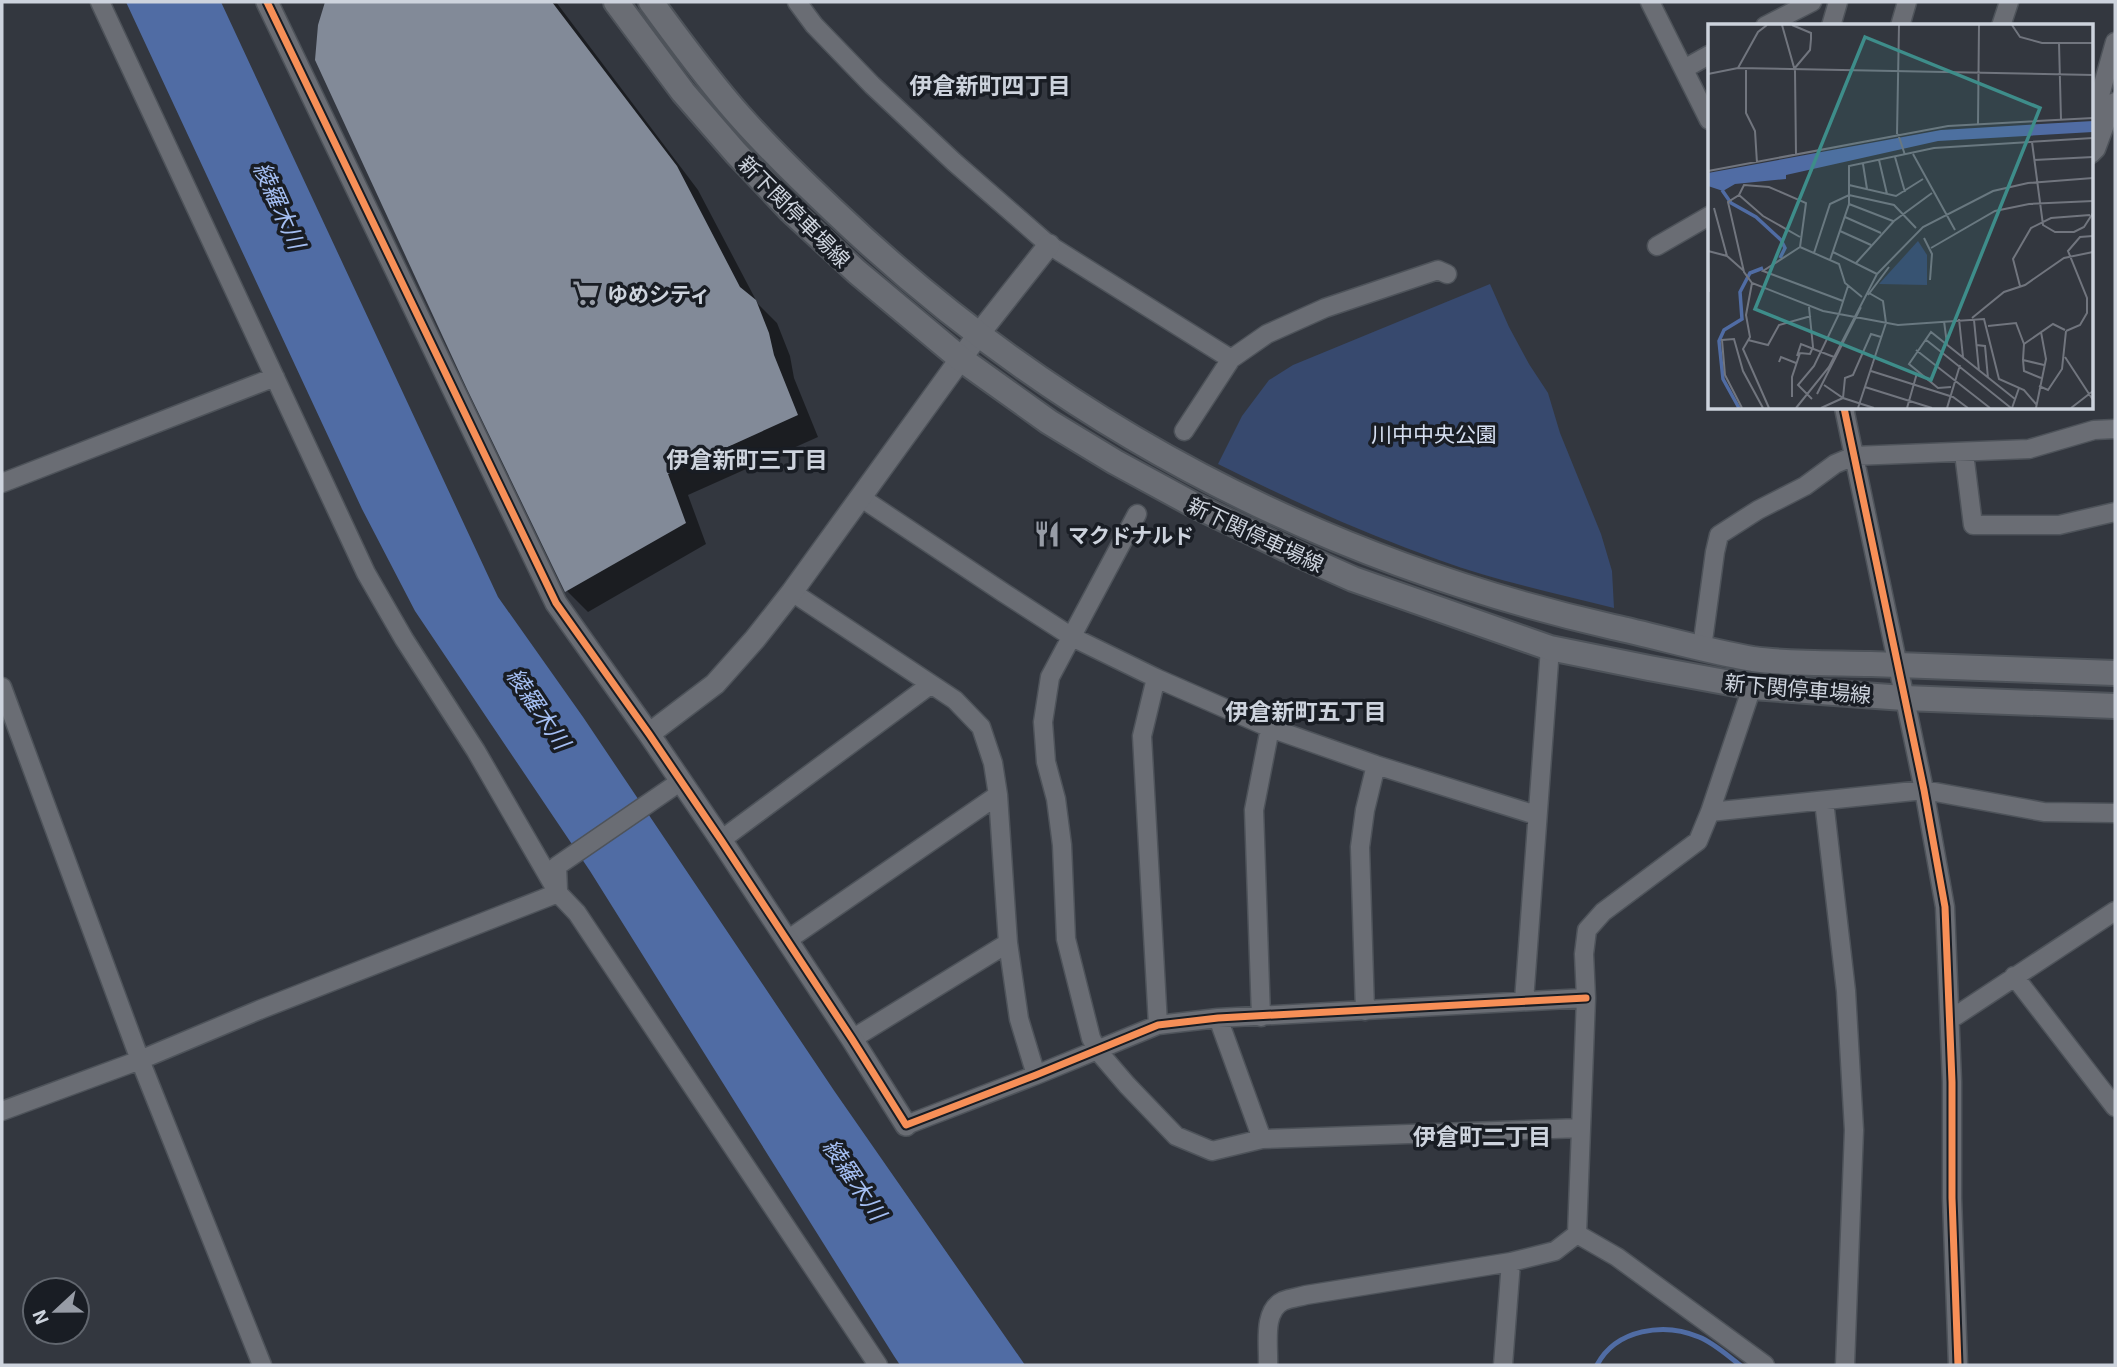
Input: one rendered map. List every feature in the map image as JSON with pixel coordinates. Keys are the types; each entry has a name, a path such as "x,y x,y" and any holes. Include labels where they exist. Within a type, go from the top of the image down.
{"main road":[{"name":"新下関停車場線","path":"616,2 683,92 736,153 791,211 857,272 961,359 1049,422 1115,463 1194,505 1353,579 1550,648 1752,687 1904,698 2115,706"},
{"name":"新下関停車場線","path":"651,2 739,115 794,172 929,296 978,335 1087,411 1187,469 1285,517 1360,550 1499,598 1573,619 1756,659 2115,673"}],"street":[{"path":"100,2 366,573 404,639 476,751 558,893 577,913 878,1365"},
{"path":"267,2 556,603 721,840 852,1039 905,1125 1158,1025 1218,1018 1586,998"},
{"path":"797,2 814,24 872,85 954,162 1049,245 1231,359"},
{"path":"1650,2 1708,118"},
{"path":"1769,24 1812,2"},
{"path":"1831,24 1838,2"},
{"path":"1901,24 1908,2"},
{"path":"2002,24 2009,2"},
{"path":"2092,123 2115,42"},
{"path":"1684,69 1708,56"},
{"path":"2092,153 2115,102"},
{"path":"1657,246 1708,217"},
{"path":"649,734 715,684 755,639 978,335 1049,245"},
{"path":"1184,431 1231,359 1267,334 1325,308 1438,270 1447,274"},
{"path":"2,483 275,377"},
{"path":"1844,410 1899,665 1945,907 1951,1019 1952,1198 1958,1365"},
{"path":"1702,648 1714,552 1719,535 1805,485 1835,464 1854,456 2029,449 2094,430 2115,429"},
{"path":"1964,453 1973,525 2059,525 2115,512"},
{"path":"860,496 1072,637 1156,678 1270,727 1376,765 1536,816"},
{"path":"1137,514 1050,677 1043,722 1046,762 1056,799 1062,845 1066,939 1088,1026 1097,1050 1126,1085 1176,1136 1212,1151 1262,1139 1581,1128"},
{"path":"792,592 955,701 981,727 993,763 998,795 1008,943 1019,1019 1036,1075"},
{"path":"1524,1001 1550,648"},
{"path":"1156,678 1142,736 1158,1025"},
{"path":"721,840 930,685"},
{"path":"2,687 140,1060 262,1365"},
{"path":"1577,1234 1586,998 1584,954 1587,930 1603,912 1698,841 1752,687"},
{"path":"1261,1017 1254,810 1270,727"},
{"path":"1365,1011 1360,847 1365,810 1376,765"},
{"path":"558,893 557,866 681,781"},
{"path":"1710,812 1924,790 2044,812 2115,813"},
{"path":"786,941 998,795"},
{"path":"1824,802 1846,991 1854,1130 1845,1365"},
{"path":"2,1111 140,1060 259,1010 558,893"},
{"path":"1951,1019 2115,911"},
{"path":"852,1039 1008,943"},
{"path":"2014,975 2115,1107"},
{"path":"1218,1018 1262,1139"},
{"path":"1268,1365 1269,1319 1274,1307 1283,1301 1511,1262 1555,1251 1577,1234"},
{"path":"1577,1234 1617,1257 1765,1365"},
{"path":"1503,1365 1511,1262"}],"green space":[{"name":"川中中央公園","path":"1490,284 1509,327 1548,393 1560,433 1601,534 1612,571 1614,608 1439,560 1327,515 1218,464 1242,416 1269,380 1293,365"}],"water":[{"name":"綾羅木川","path":"126,2 221,2 498,597 583,717 835,1092 1025,1365 900,1365 894,1356 590,871 415,611 362,509"}],"building":[{"name":"ゆめシティ","path":"325,2 552,2 677,166 740,287 756,300 798,415 668,474 686,523 565,592 467,389 315,60 318,25"}],"waterway":[{"path":"1597,1365 1616,1343 1628,1336 1656,1330 1685,1332 1699,1337 1740,1365"}],"cycle path":[{"path":"267,2 556,603 721,840 906,1125 1158,1025 1218,1018 1586,998"},
{"path":"1844,410 1924,790 1945,907 1958,1365"}],"place":[{"name":"ゆめシティ","path":"586,293"},
{"name":"マクドナルド","path":"1047,534"}],"district":[{"name":"伊倉新町四丁目","path":"990,85"},
{"name":"伊倉新町三丁目","path":"747,459"},
{"name":"伊倉新町五丁目","path":"1306,711"},
{"name":"伊倉町二丁目","path":"1482,1136"}]}
